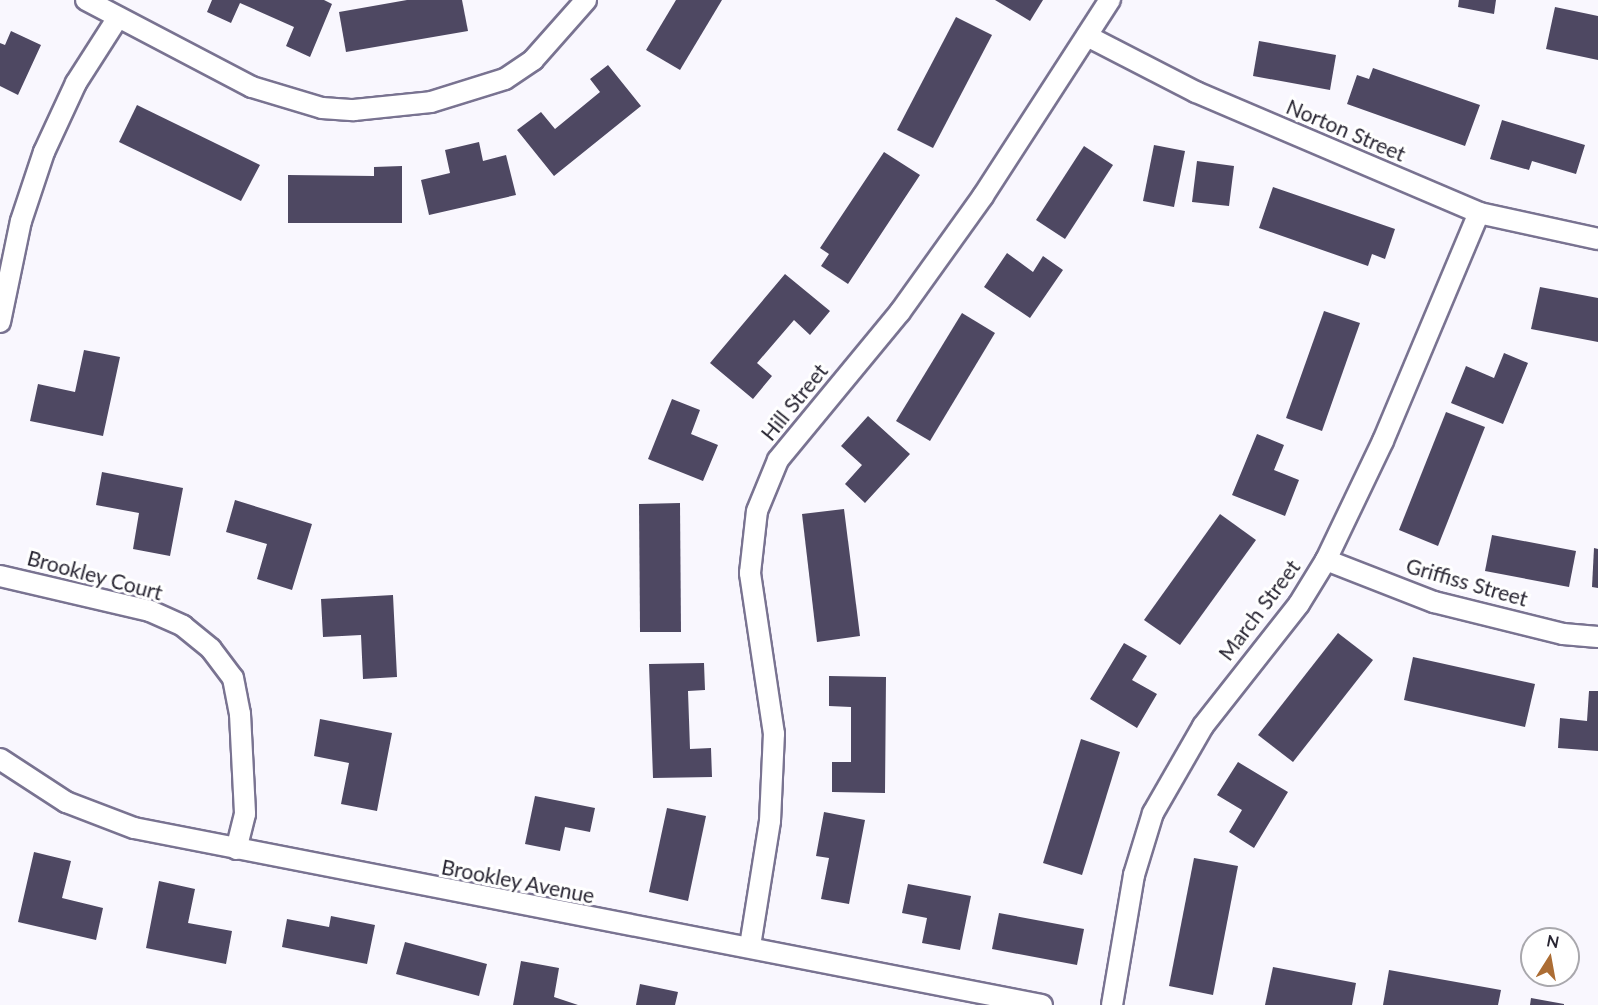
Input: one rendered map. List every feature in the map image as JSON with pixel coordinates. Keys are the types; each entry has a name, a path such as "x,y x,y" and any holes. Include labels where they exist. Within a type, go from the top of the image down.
{"street":[{"path":"86,0 117,19 285,99 354,110 431,102 505,79 533,60 586,0"},
{"name":"Hill Street","path":"750,946 770,821 774,734 750,573 757,511 778,460 900,312 1110,0"},
{"path":"0,322 21,221 44,152 75,83 117,19"},
{"name":"Norton Street","path":"1087,36 1196,92 1479,213 1598,238"},
{"name":"March Street","path":"1112,1005 1134,875 1153,813 1203,726 1299,604 1326,560 1383,441 1479,213"},
{"name":"Griffiss Street","path":"1326,560 1434,602 1563,634 1598,637"},
{"name":"Brookley Court","path":"0,576 150,611 183,626 211,649 233,678 240,714 245,814 236,849"},
{"name":"Brookley Avenue","path":"0,759 34,785 99,817 236,849 650,932 750,946 1042,1005"}],"building":[{"path":"212,0 324,0 332,4 310,57 286,46 294,27 240,3 231,23 207,12"},
{"path":"407,0 462,0 468,31 346,52 339,12"},
{"path":"676,0 722,0 680,70 646,50"},
{"path":"995,0 1043,0 1030,21"},
{"path":"1459,0 1496,0 1494,14 1458,7"},
{"path":"1555,7 1598,16 1598,60 1546,49"},
{"path":"956,17 992,35 933,148 897,130"},
{"path":"11,31 41,45 18,95 0,86 0,43 5,45"},
{"path":"1259,41 1336,55 1330,90 1253,76"},
{"path":"608,65 641,106 554,176 517,130 541,112 555,129 600,92 590,79"},
{"path":"1373,68 1480,105 1465,146 1347,104 1357,75 1369,79"},
{"path":"137,105 260,165 241,201 119,142"},
{"path":"1502,120 1585,145 1576,174 1532,161 1529,170 1490,159"},
{"path":"479,142 483,161 506,155 516,195 429,215 421,180 450,173 445,150"},
{"path":"1154,145 1185,151 1174,207 1143,201"},
{"path":"1084,146 1113,165 1065,239 1036,220"},
{"path":"884,152 920,175 848,284 821,266 829,254 820,248"},
{"path":"1197,161 1234,166 1229,206 1192,202"},
{"path":"402,166 402,223 288,223 288,175 374,176 374,167"},
{"path":"1273,187 1395,229 1385,259 1372,254 1368,266 1259,228"},
{"path":"1007,253 1033,272 1043,256 1063,270 1030,318 984,287"},
{"path":"785,274 830,311 810,335 794,320 757,363 772,376 753,399 710,363"},
{"path":"1540,287 1598,298 1598,342 1531,329"},
{"path":"1324,311 1360,323 1322,431 1286,418"},
{"path":"962,313 995,333 930,441 896,421"},
{"path":"84,350 120,357 103,436 30,421 38,384 75,392"},
{"path":"1504,353 1528,363 1503,424 1451,403 1466,366 1494,378"},
{"path":"672,399 700,410 691,434 718,445 703,481 648,459"},
{"path":"1446,412 1485,427 1438,546 1399,530"},
{"path":"868,416 910,454 865,503 845,484 862,465 841,446"},
{"path":"1257,434 1284,445 1274,470 1299,480 1285,516 1232,495"},
{"path":"102,472 183,488 170,556 133,549 139,513 96,505"},
{"path":"235,500 312,524 292,590 257,579 267,544 226,532"},
{"path":"680,503 681,632 640,632 639,504"},
{"path":"844,509 860,636 817,642 802,514"},
{"path":"1220,514 1256,540 1180,645 1144,620"},
{"path":"1492,535 1576,551 1569,587 1485,571"},
{"path":"1594,548 1598,549 1598,588 1592,587"},
{"path":"393,595 397,677 363,679 361,635 323,637 321,599"},
{"path":"1338,633 1373,660 1293,762 1258,735"},
{"path":"1124,643 1147,656 1132,680 1157,694 1137,728 1090,699"},
{"path":"1413,657 1535,684 1525,727 1404,700"},
{"path":"704,663 705,690 688,691 690,749 711,748 712,777 653,778 649,664"},
{"path":"829,676 886,677 885,793 832,792 832,762 851,762 851,707 829,706"},
{"path":"1589,691 1598,691 1598,751 1558,748 1560,718 1587,721"},
{"path":"320,719 392,733 377,811 341,804 349,763 314,756"},
{"path":"1081,739 1120,752 1082,875 1043,863"},
{"path":"1238,762 1288,792 1254,848 1229,832 1242,810 1217,795"},
{"path":"535,796 595,808 590,832 565,827 560,851 525,844"},
{"path":"667,808 706,816 688,901 649,892"},
{"path":"824,812 865,820 849,904 821,899 829,858 816,856"},
{"path":"34,852 71,861 62,898 103,908 96,940 18,922"},
{"path":"1194,858 1238,866 1213,995 1169,986"},
{"path":"159,881 195,889 188,923 232,931 226,964 146,948"},
{"path":"908,884 971,896 960,950 922,943 927,918 902,913"},
{"path":"999,913 1084,929 1077,965 992,949"},
{"path":"331,916 375,925 367,964 282,947 287,919 329,927"},
{"path":"405,942 487,964 479,996 396,974"},
{"path":"521,961 559,968 554,997 578,1005 513,1005"},
{"path":"1273,967 1356,983 1352,1005 1265,1005"},
{"path":"1389,970 1501,990 1498,1005 1383,1005"},
{"path":"640,984 678,992 675,1005 636,1005"},
{"path":"1531,998 1564,1004 1564,1005 1530,1005"}]}
